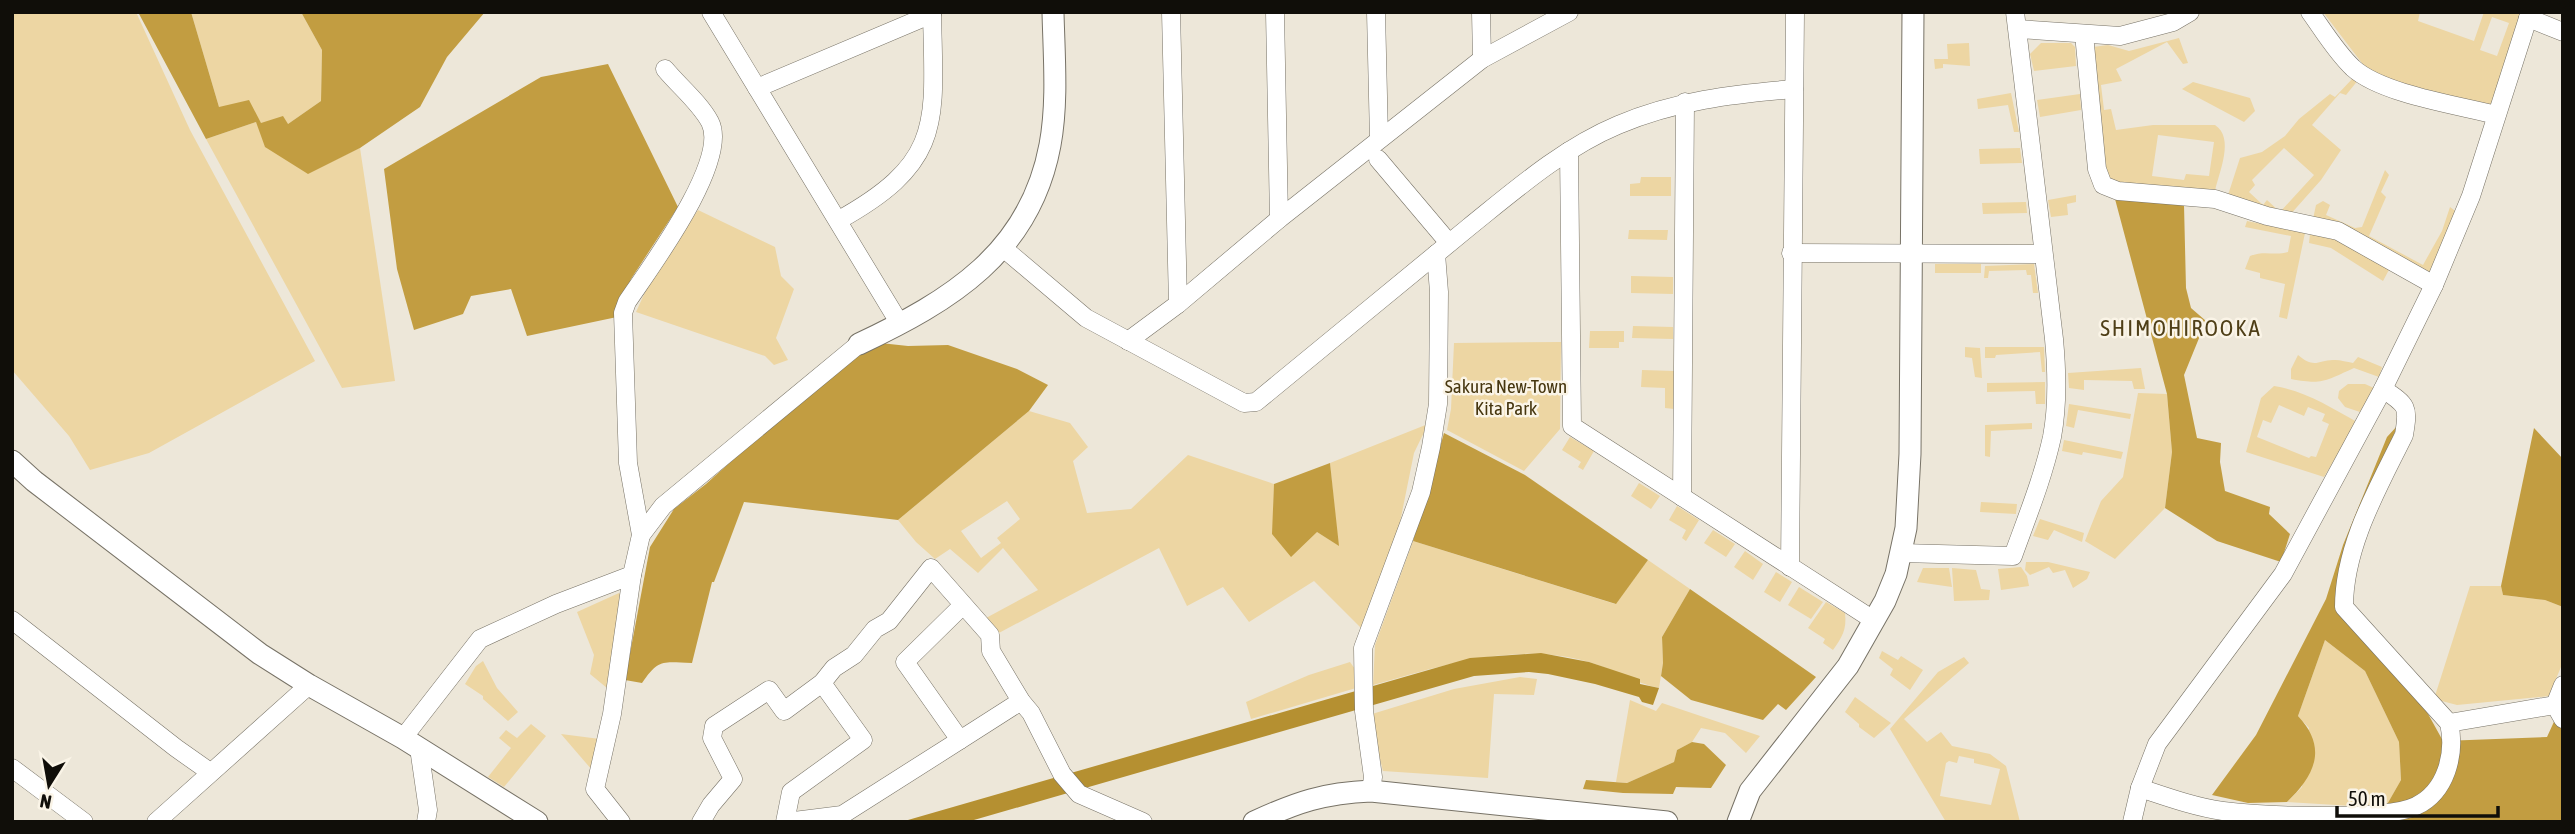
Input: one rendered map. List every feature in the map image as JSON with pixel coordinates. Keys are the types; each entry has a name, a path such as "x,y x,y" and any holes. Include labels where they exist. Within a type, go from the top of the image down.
{"street":[{"path":"711,12 900,324"},
{"path":"641,535 663,506 859,344 954,293 1002,247 1028,209 1050,146 1054,106 1053,12"},
{"path":"1171,12 1178,304"},
{"path":"1275,12 1279,219"},
{"path":"1376,12 1379,139"},
{"path":"1481,12 1482,59"},
{"path":"1128,341 1178,304 1279,219 1482,59 1569,12"},
{"path":"1790,567 1794,12"},
{"path":"1738,822 1750,790 1848,666 1875,621 1895,575 1900,553 1909,502 1910,466 1913,12"},
{"path":"1900,553 2013,556 2035,496 2052,436 2055,407 2054,339 2016,21 2084,34 2120,36 2172,22 2190,12"},
{"path":"2309,12 2351,66 2368,80 2496,115"},
{"path":"757,88 932,13 933,108 925,140 912,164 892,186 871,202 839,220"},
{"path":"2132,822 2140,788 2157,744 2283,574 2384,389 2434,285 2471,197 2529,15 2563,32"},
{"path":"2084,34 2093,144 2099,178 2104,185 2118,191 2215,199 2267,216 2338,232 2434,285"},
{"path":"621,822 595,789 612,714 632,575 641,535 628,463 623,313 627,302 692,202 705,174 713,142 712,124 665,69"},
{"path":"1002,247 1086,318 1244,403 1256,402 1442,249 1569,151 1617,125 1685,102 1794,89"},
{"path":"1682,497 1685,102"},
{"path":"1569,151 1572,426 1875,621"},
{"path":"1371,791 1373,777 1362,689 1363,648 1421,492 1431,447 1438,404 1442,249 1378,159"},
{"path":"1791,253 2043,254"},
{"path":"2140,788 2185,803 2224,811 2291,815 2398,813 2431,796 2441,782 2451,757 2452,737 2449,723 2344,607 2344,593 2352,555 2371,501 2404,435 2407,409 2402,401 2384,389"},
{"path":"12,461 44,489 240,638 309,685 411,743 537,822"},
{"path":"701,822 733,779 712,738 714,726 769,690 784,712 822,683 834,668 854,655 875,629 889,621 931,568 990,635 991,651 1031,713 1062,774 1080,794 1143,822"},
{"path":"426,822 428,810 411,743 480,639 556,604 632,575"},
{"path":"960,740 905,662 963,605"},
{"path":"12,620 210,772"},
{"path":"822,683 863,740 791,792 785,822 842,815 1021,701"},
{"path":"156,822 309,685"},
{"path":"2449,723 2559,712 2563,685"},
{"path":"12,768 84,822"},
{"path":"1254,822 1308,799 1371,791 1667,822"}],"green space":[{"path":"12,12 136,12 190,130 315,361 149,453 90,470 69,436 12,370"},
{"path":"191,12 301,12 322,50 321,101 288,124 261,123 219,107"},
{"path":"2323,12 2420,12 2418,21 2474,41 2484,12 2524,12 2493,107 2371,75","holes":["2492,17 2509,23 2497,56 2480,50"]},
{"path":"2179,38 2188,63 2183,64 2167,42 2116,69 2122,81 2101,85 2104,110 2111,109 2116,130 2153,125 2215,125 2221,131 2225,147 2215,191 2125,184 2107,178 2102,161 2093,47 2108,45 2129,51","holes":["2158,135 2214,142 2209,176 2186,174 2184,180 2152,176"]},
{"path":"1969,43 1970,66 1943,64 1943,68 1935,69 1934,59 1948,59 1947,44"},
{"path":"2041,43 2071,43 2075,47 2076,66 2034,71 2030,54"},
{"path":"2354,77 2359,79 2346,95 2340,93 2312,125 2341,150 2321,180 2289,216 2228,195 2240,158 2262,152 2285,136 2299,119 2330,94 2335,97","holes":["2284,148 2314,175 2280,212 2267,200 2263,205 2249,192 2255,185 2252,180"]},
{"path":"2193,82 2250,98 2255,111 2244,122 2182,89"},
{"path":"2011,93 2019,132 2014,132 2008,105 1978,109 1977,99"},
{"path":"2080,94 2081,110 2040,117 2037,100"},
{"path":"256,122 308,173 360,148 395,381 342,388 206,139"},
{"path":"2020,148 2022,163 1980,164 1979,149"},
{"path":"2385,170 2389,175 2381,192 2386,197 2369,236 2423,265 2442,231 2450,207 2458,213 2429,275 2313,219 2316,205 2323,201 2330,205 2326,215 2355,228 2362,227"},
{"path":"1641,177 1671,177 1671,196 1630,196 1630,184 1640,183"},
{"path":"2076,195 2076,202 2067,204 2068,215 2051,217 2048,200"},
{"path":"2026,202 2027,213 1983,214 1982,203"},
{"path":"698,210 775,247 781,276 794,289 776,338 788,360 774,365 765,356 636,312 651,279"},
{"path":"2247,221 2305,233 2287,319 2279,317 2285,284 2260,278 2260,273 2245,269 2250,256 2288,252 2291,236 2245,227"},
{"path":"1629,230 1668,230 1667,240 1628,239"},
{"path":"2310,234 2337,240 2390,268 2383,281 2331,248 2309,243"},
{"path":"1935,264 1981,264 1981,273 1935,273"},
{"path":"2034,264 2038,293 2033,293 2031,275 2027,275 2026,270 1989,271 1988,278 1984,278 1985,266"},
{"path":"1631,276 1673,277 1673,294 1631,293"},
{"path":"1633,326 1673,327 1673,339 1632,338"},
{"path":"1590,331 1624,331 1624,342 1619,342 1619,348 1589,348"},
{"name":"Sakura New-Town Kita Park","path":"1561,342 1560,429 1524,471 1447,430 1451,409 1454,343"},
{"path":"1965,347 1980,348 1982,378 1975,377 1972,358 1965,357"},
{"path":"1985,347 2044,347 2045,372 2042,372 2040,352 1985,358"},
{"path":"2298,355 2313,363 2335,360 2353,363 2358,357 2382,367 2379,377 2354,368 2324,381 2302,381 2291,379 2291,369"},
{"path":"2141,368 2145,389 2134,389 2132,381 2084,380 2084,390 2069,388 2068,373"},
{"path":"1642,370 1675,371 1674,409 1665,408 1665,388 1641,387"},
{"path":"2045,382 2045,404 2036,404 2035,391 1987,392 1987,383"},
{"path":"2348,384 2365,384 2374,388 2360,412 2345,407 2338,398 2339,391"},
{"path":"2274,386 2285,388 2317,400 2357,422 2324,477 2246,452 2261,398","holes":["2279,405 2304,416 2308,407 2325,414 2322,421 2329,424 2316,457 2309,458 2257,437 2263,420 2271,423"]},
{"path":"2138,393 2167,394 2172,452 2165,508 2115,559 2085,541 2101,501 2123,477"},
{"path":"2069,404 2131,414 2130,419 2078,410 2074,428 2066,426"},
{"path":"1029,411 1070,423 1088,447 1073,461 1087,513 1131,509 1188,455 1274,484 1273,534 1317,532 1338,545 1330,463 1428,424 1414,453 1397,537 1364,631 1314,581 1249,622 1223,587 1187,606 1159,548 997,634 986,618 1038,590 1003,548 978,573 950,549 935,559 898,520","holes":["1007,501 1020,519 997,538 1001,543 981,558 961,531"]},
{"path":"2032,423 2032,429 1991,431 1990,457 1985,456 1985,425"},
{"path":"1570,437 1594,451 1583,470 1578,467 1581,462 1562,450"},
{"path":"2064,440 2123,452 2121,459 2062,451"},
{"path":"1639,483 1660,496 1651,509 1631,496"},
{"path":"1981,502 2017,504 2016,514 1980,512"},
{"path":"1677,506 1699,520 1686,541 1682,538 1686,530 1669,520"},
{"path":"2040,519 2084,533 2082,542 2054,530 2048,540 2033,536"},
{"path":"1713,530 1735,544 1726,557 1704,543"},
{"path":"1413,541 1615,604 1648,560 1690,589 1662,637 1663,663 1659,688 1589,662 1534,654 1453,663 1373,685 1375,645"},
{"path":"1745,551 1763,564 1753,580 1734,567"},
{"path":"2026,562 2048,562 2090,572 2087,579 2073,588 2065,570 2053,573 2049,567 2030,575 2025,570"},
{"path":"2021,567 2029,586 2001,590 1998,569"},
{"path":"1923,568 1949,568 1952,587 1917,582"},
{"path":"1952,568 1976,570 1981,589 1990,590 1989,600 1954,601"},
{"path":"1776,572 1792,582 1780,602 1764,592"},
{"path":"2470,586 2501,586 2503,595 2545,600 2563,607 2563,662 2549,696 2457,705 2434,699"},
{"path":"1799,587 1823,602 1811,619 1788,605"},
{"path":"619,593 623,598 607,688 590,674 594,655 577,612"},
{"path":"1826,602 1845,613 1843,633 1833,650 1823,643 1825,639 1808,628"},
{"path":"2325,640 2365,671 2399,742 2401,780 2385,808 2287,802 2302,787 2309,728 2298,716"},
{"path":"1882,651 1898,660 1901,656 1923,670 1910,690 1890,675 1893,669 1879,658"},
{"path":"1964,657 1969,663 1904,719 1927,742 1941,732 1952,746 1990,754 2006,766 2020,822 1946,822 1890,729 1938,672","holes":["1959,756 1974,759 1974,763 2000,769 1991,805 1940,796 1946,763 1957,763"]},
{"path":"483,661 497,688 518,712 508,721 483,699 483,696 465,684 476,666"},
{"path":"1350,662 1355,669 1356,688 1251,719 1246,702 1309,675"},
{"path":"1520,677 1537,679 1534,695 1494,694 1488,778 1383,771 1372,714 1454,689"},
{"path":"1855,697 1891,723 1874,738 1845,712"},
{"path":"1630,700 1656,711 1662,703 1760,736 1746,753 1725,733 1701,728 1692,742 1677,750 1674,762 1627,783 1616,782"},
{"path":"531,724 546,736 504,787 488,777 511,748 499,738 506,730 517,738"},
{"path":"561,734 600,739 592,770"}],"shaded area":[{"path":"138,12 191,12 219,107 249,100 261,123 283,116 288,124 321,101 322,50 301,12 485,12 447,57 420,107 360,148 308,174 265,147 256,122 206,139"},
{"path":"608,64 678,207 631,279 617,317 527,336 511,289 471,296 463,314 414,330 397,269 384,169 541,77"},
{"path":"2115,199 2184,205 2186,288 2191,308 2206,321 2184,375 2197,438 2221,443 2220,462 2225,491 2270,507 2269,514 2290,534 2281,562 2217,541 2165,508 2172,452 2167,394"},
{"path":"871,342 908,346 948,345 1017,369 1048,385 1029,411 898,520 744,502 712,582 692,663 662,663 653,669 642,683 625,680 650,547 674,509"},
{"path":"2398,425 2354,534 2335,603 2348,623 2422,703 2443,741 2547,737 2563,702 2563,822 2377,822 2401,780 2399,742 2365,671 2325,640 2298,716 2313,739 2315,750 2311,771 2305,782 2287,802 2248,803 2212,795 2256,735 2326,599 2343,545 2387,437"},
{"path":"2534,428 2563,459 2563,607 2545,600 2503,595 2501,586"},
{"path":"1444,433 1525,475 1648,560 1616,604 1413,541"},
{"path":"1330,463 1339,546 1317,532 1291,557 1272,534 1274,484"},
{"path":"1690,589 1816,677 1786,710 1778,704 1763,720 1691,700 1661,676 1662,637"},
{"path":"1541,653 1589,662 1640,679 1640,684 1659,688 1653,705 1642,702 1639,697 1595,684 1548,674 1529,672 1474,676 967,822 901,822 1470,658"},
{"path":"1692,742 1704,744 1726,765 1711,788 1676,787 1673,794 1583,789 1586,780 1627,783 1674,762 1677,750"}],"district":[{"name":"SHIMOHIROOKA","path":"2181,328"}]}
